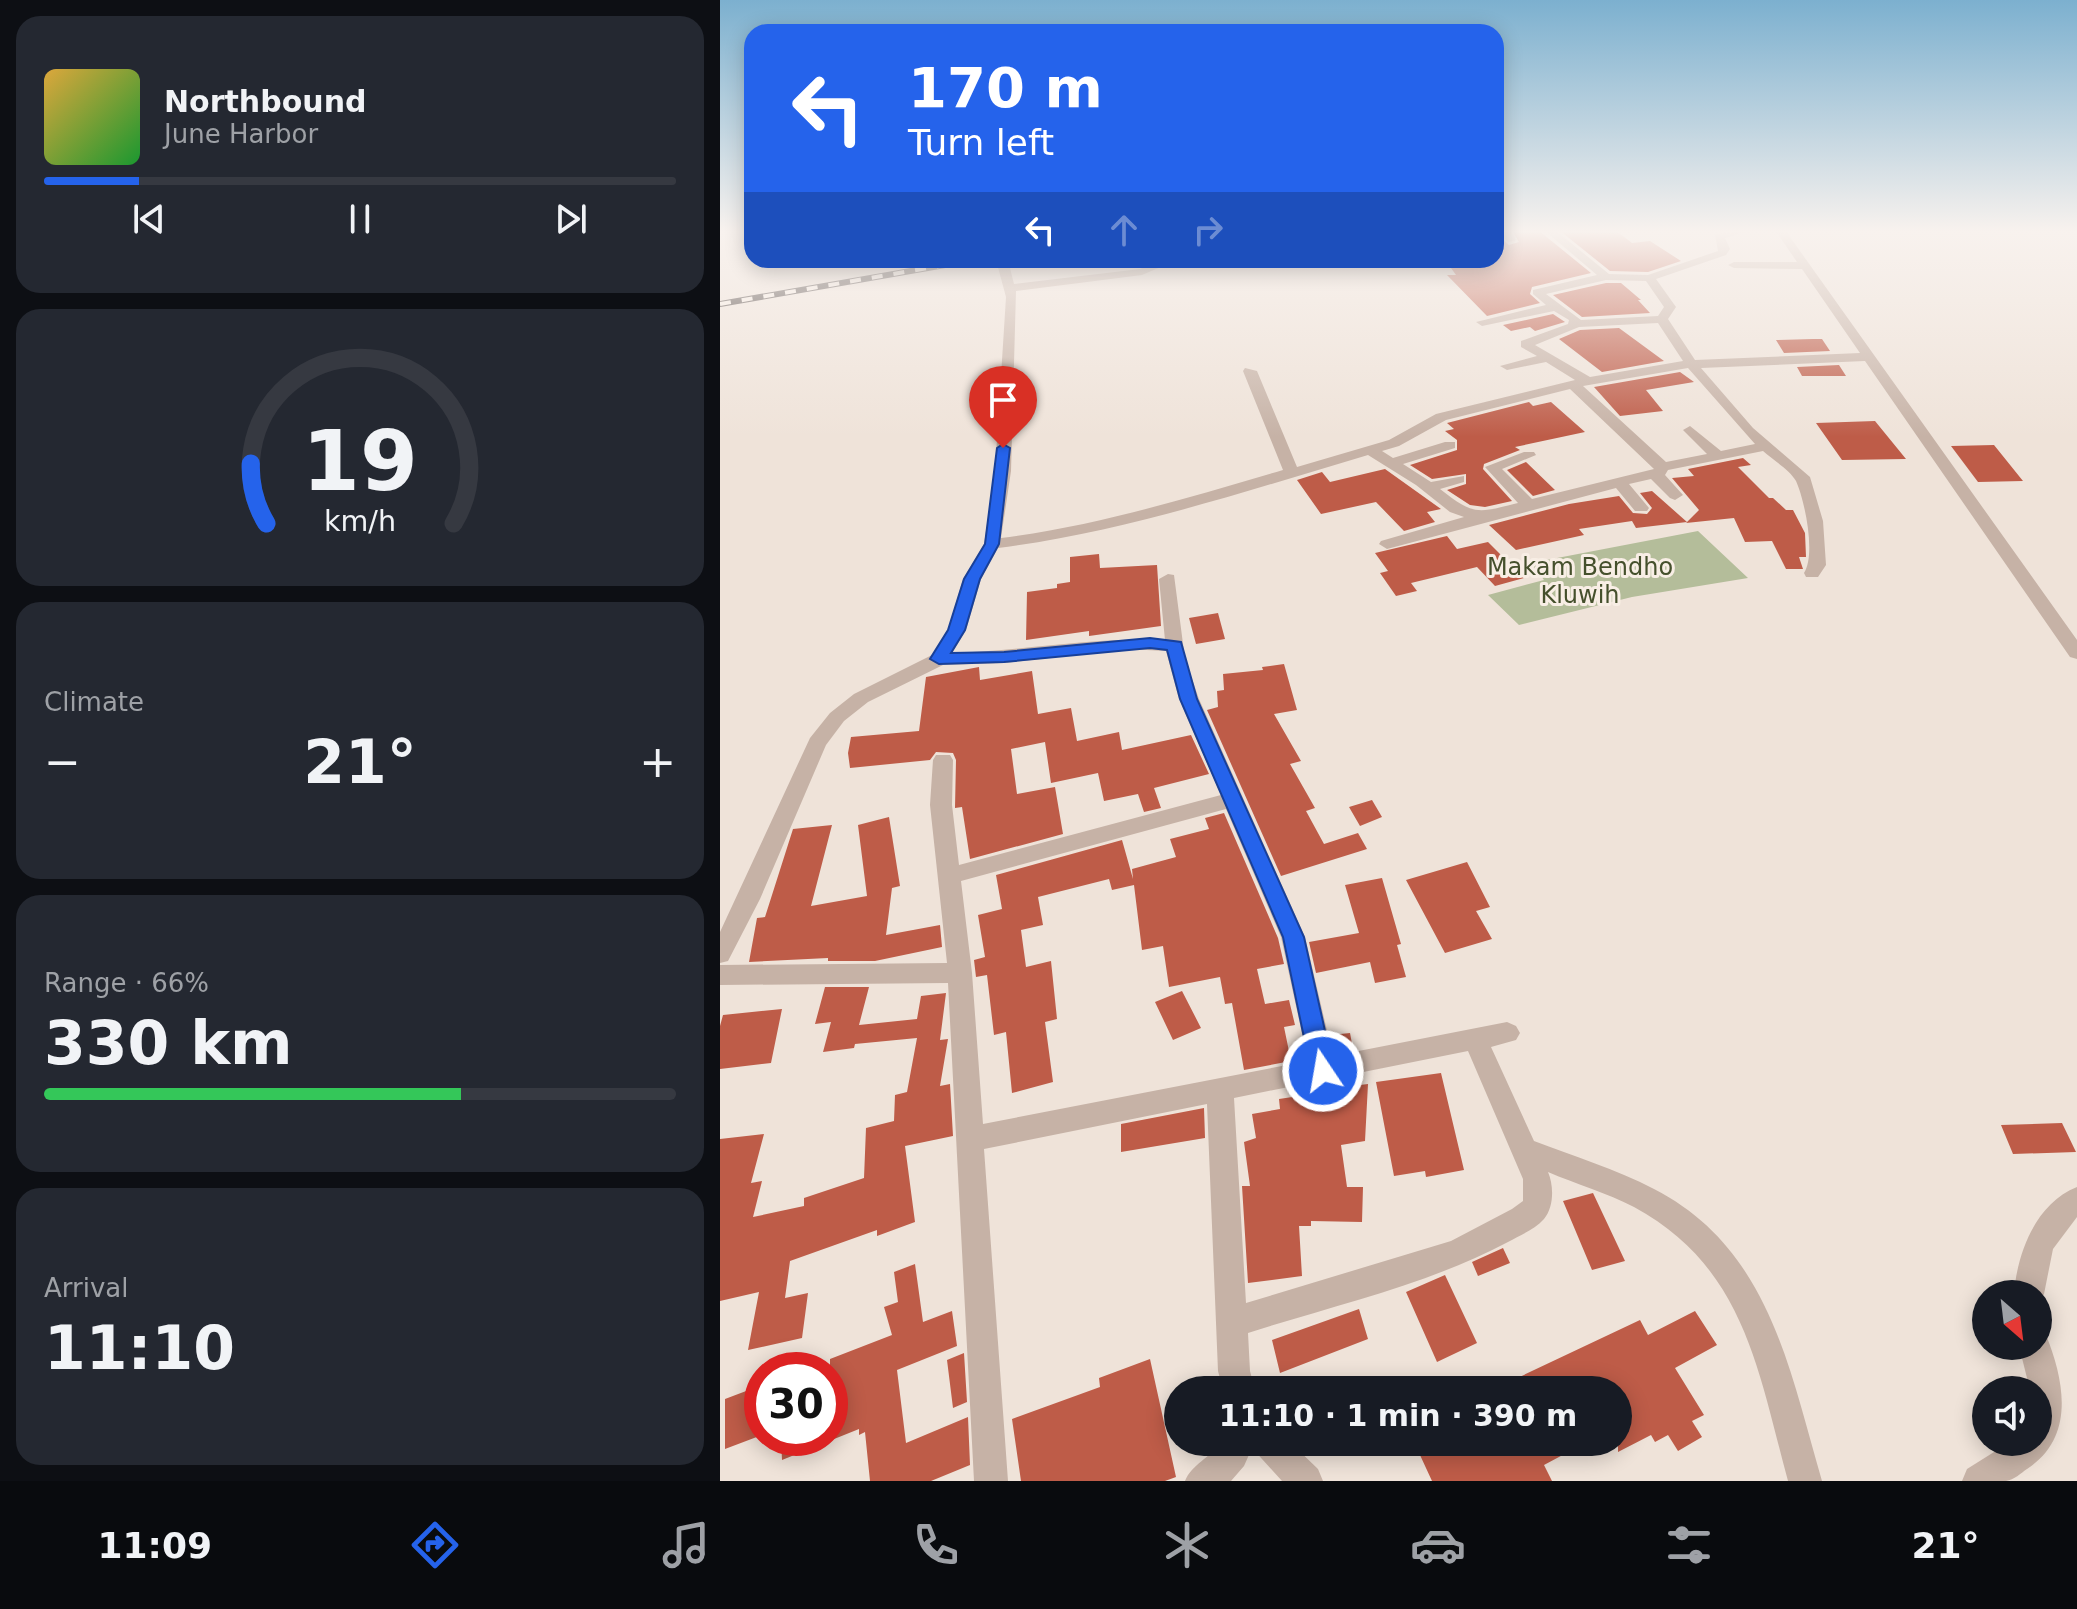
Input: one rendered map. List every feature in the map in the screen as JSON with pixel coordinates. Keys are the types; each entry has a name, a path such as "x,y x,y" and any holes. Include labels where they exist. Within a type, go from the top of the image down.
{"street":[{"path":"939,659 957,630 972,579 992,544 1003,471 1012,299"},
{"path":"1546,299 1575,319 1575,324"},
{"path":"1662,319 1670,307 1664,299"},
{"path":"1828,299 2077,653"},
{"path":"1482,322 1556,307"},
{"path":"1662,319 1575,324 1526,341 1525,344 1580,382 1660,471 1675,495"},
{"path":"1662,319 1691,364 1748,431 1802,477 1815,521 1818,560 1812,573"},
{"path":"992,544 1056,536 1118,523 1403,440 1441,417 1580,382 1691,364 1867,357"},
{"path":"1507,366 1548,358"},
{"path":"1250,371 1291,471"},
{"path":"1690,430 1718,456"},
{"path":"1391,463 1450,445"},
{"path":"1387,544 1528,504 1767,446"},
{"path":"1370,450 1456,509 1480,517"},
{"path":"1528,504 1492,466 1529,455"},
{"path":"1429,488 1459,479"},
{"path":"1620,483 1641,508"},
{"path":"1168,579 1176,659 1189,699 1231,800 1293,937 1323,1071"},
{"path":"720,954 749,899 817,743 837,717 861,698 939,659 1004,657 1150,643 1175,646"},
{"path":"943,760 941,805 960,973 991,1481"},
{"path":"951,875 1231,800"},
{"path":"720,975 960,973"},
{"path":"971,1139 1507,1033"},
{"path":"1232,1322 1457,1253 1522,1219 1535,1208 1537,1179 1475,1039"},
{"path":"1220,1091 1238,1376"},
{"path":"1527,1151 1644,1198 1694,1232 1725,1264 1764,1334 1805,1481"},
{"path":"2032,1280 2041,1241 2062,1210 2077,1200"},
{"path":"1202,1481 1232,1456"},
{"path":"1280,1456 1306,1481"},
{"path":"1979,1481 2015,1456"}],"green space":[{"name":"Makam Bendho Kluwih","path":"1698,531 1748,578 1632,597 1519,625 1488,595 1544,580 1531,563"}],"building":[{"path":"1471,299 1536,299 1540,303 1487,316"},
{"path":"1558,299 1640,299 1650,313 1582,317"},
{"path":"1553,314 1565,322 1535,331 1530,327 1511,331 1503,325"},
{"path":"1619,328 1664,361 1602,372 1559,339 1580,330"},
{"path":"1822,339 1830,351 1784,353 1776,340"},
{"path":"1839,365 1846,376 1802,376 1797,367"},
{"path":"1680,372 1694,382 1646,390 1663,411 1620,416 1594,387"},
{"path":"1529,402 1533,406 1551,402 1585,432 1515,447 1520,450 1484,464 1483,469 1512,501 1485,507 1470,505 1447,490 1466,484 1466,474 1432,479 1410,465 1457,450 1457,440 1445,431 1454,429 1447,423"},
{"path":"1875,421 1906,459 1842,460 1816,423"},
{"path":"1994,445 2023,481 1978,482 1951,446"},
{"path":"1743,458 1751,465 1738,467 1769,498 1786,510 1793,510 1805,533 1806,557 1799,557 1803,569 1786,569 1772,541 1745,542 1734,518 1686,523 1699,510 1672,478 1694,476 1688,469"},
{"path":"1526,462 1555,490 1533,496 1507,470"},
{"path":"1385,469 1441,509 1427,512 1435,522 1404,531 1376,502 1321,514 1297,480 1322,472 1330,482"},
{"path":"1652,491 1687,522 1636,528 1632,521 1579,529 1584,535 1516,550 1489,525 1569,504 1619,496 1633,513 1647,514 1652,508 1640,493"},
{"path":"1447,536 1457,549 1488,542 1524,578 1495,586 1477,567 1411,583 1417,591 1396,596 1380,573 1388,571 1375,553"},
{"path":"1099,554 1100,568 1157,565 1161,626 1089,636 1089,631 1026,640 1027,592 1057,588 1057,584 1070,582 1070,557"},
{"path":"1218,613 1225,639 1196,644 1189,618"},
{"path":"1284,664 1297,710 1274,714 1301,761 1290,764 1315,808 1306,811 1324,844 1358,833 1367,849 1281,876 1207,710 1218,707 1217,691 1224,690 1223,674 1263,670 1262,667"},
{"path":"979,667 980,680 1032,671 1038,714 1071,708 1077,741 1119,732 1122,750 1191,735 1209,774 1154,788 1161,808 1144,812 1138,794 1104,801 1098,773 1051,783 1045,742 1011,749 1017,794 1055,787 1063,834 970,859 962,807 955,808 956,760 953,753 936,752 930,760 850,768 848,753 851,737 919,731 926,677"},
{"path":"1372,800 1382,817 1360,826 1349,807"},
{"path":"1224,813 1278,938 1284,964 1257,969 1265,1004 1289,1000 1295,1025 1284,1027 1291,1061 1244,1070 1232,1003 1225,1004 1220,977 1169,987 1163,946 1142,950 1134,885 1112,890 1109,879 1038,897 1043,925 1021,930 1026,967 1051,961 1057,1019 1045,1022 1053,1082 1012,1093 1006,1032 994,1035 987,975 976,977 974,960 985,957 978,915 1002,909 996,875 1122,840 1133,879 1132,869 1176,857 1170,839 1209,829 1205,818"},
{"path":"889,817 900,886 892,888 886,935 940,925 942,947 875,961 828,961 828,958 749,962 757,918 765,917 793,829 832,825 811,906 867,896 858,825"},
{"path":"1467,862 1490,907 1476,911 1492,939 1445,953 1406,880"},
{"path":"1382,878 1401,944 1397,945 1406,977 1375,983 1370,962 1316,973 1309,942 1359,933 1345,885"},
{"path":"825,987 869,987 859,1025 917,1019 921,996 946,993 940,1040 948,1039 940,1086 950,1084 953,1136 905,1146 915,1222 877,1236 877,1230 790,1261 785,1298 808,1293 802,1338 748,1350 759,1292 720,1301 720,1139 764,1134 751,1183 762,1181 753,1217 804,1206 804,1198 864,1178 866,1128 894,1121 895,1095 907,1092 917,1038 855,1044 854,1048 823,1052 831,1022 815,1024"},
{"path":"1182,991 1201,1028 1173,1040 1155,1002"},
{"path":"782,1009 771,1063 720,1069 723,1015"},
{"path":"1350,1033 1353,1049 1335,1052 1331,1035"},
{"path":"1441,1073 1464,1170 1426,1177 1425,1171 1394,1176 1376,1082"},
{"path":"1358,1076 1360,1085 1368,1084 1365,1141 1341,1145 1347,1187 1363,1187 1362,1222 1311,1221 1311,1226 1299,1226 1302,1276 1248,1283 1242,1186 1250,1186 1244,1142 1256,1138 1252,1114 1280,1109 1279,1099 1299,1096 1298,1088"},
{"path":"1204,1108 1205,1138 1121,1152 1121,1124"},
{"path":"2062,1123 2076,1152 2013,1154 2001,1125"},
{"path":"1593,1193 1625,1261 1592,1270 1563,1201"},
{"path":"1503,1248 1510,1263 1478,1276 1472,1262"},
{"path":"915,1264 923,1322 952,1311 957,1346 897,1370 906,1443 968,1417 970,1465 931,1481 870,1481 865,1432 859,1435 859,1429 848,1433 848,1352 892,1335 884,1307 898,1302 894,1272"},
{"path":"1445,1275 1477,1343 1437,1362 1406,1292"},
{"path":"1359,1309 1368,1339 1280,1373 1272,1340"},
{"path":"1695,1311 1717,1345 1675,1368 1704,1415 1692,1421 1702,1437 1678,1451 1668,1435 1655,1442 1651,1435 1632,1445 1632,1376 1522,1376 1640,1320 1648,1335"},
{"path":"964,1353 967,1402 953,1408 947,1360"},
{"path":"1150,1359 1164,1423 1164,1456 1171,1456 1176,1477 1165,1481 1021,1481 1012,1419 1100,1387 1099,1378"},
{"path":"744,1392 744,1442 725,1449 725,1399"},
{"path":"1420,1456 1561,1456 1544,1465 1552,1481 1432,1481"}],"railway":[{"path":"720,304 748,299"}],"route":[{"path":"1003,448 1003,471 992,544 972,579 957,630 939,659 1004,657 1127,644 1175,646 1189,699 1293,937 1323,1071"}]}
